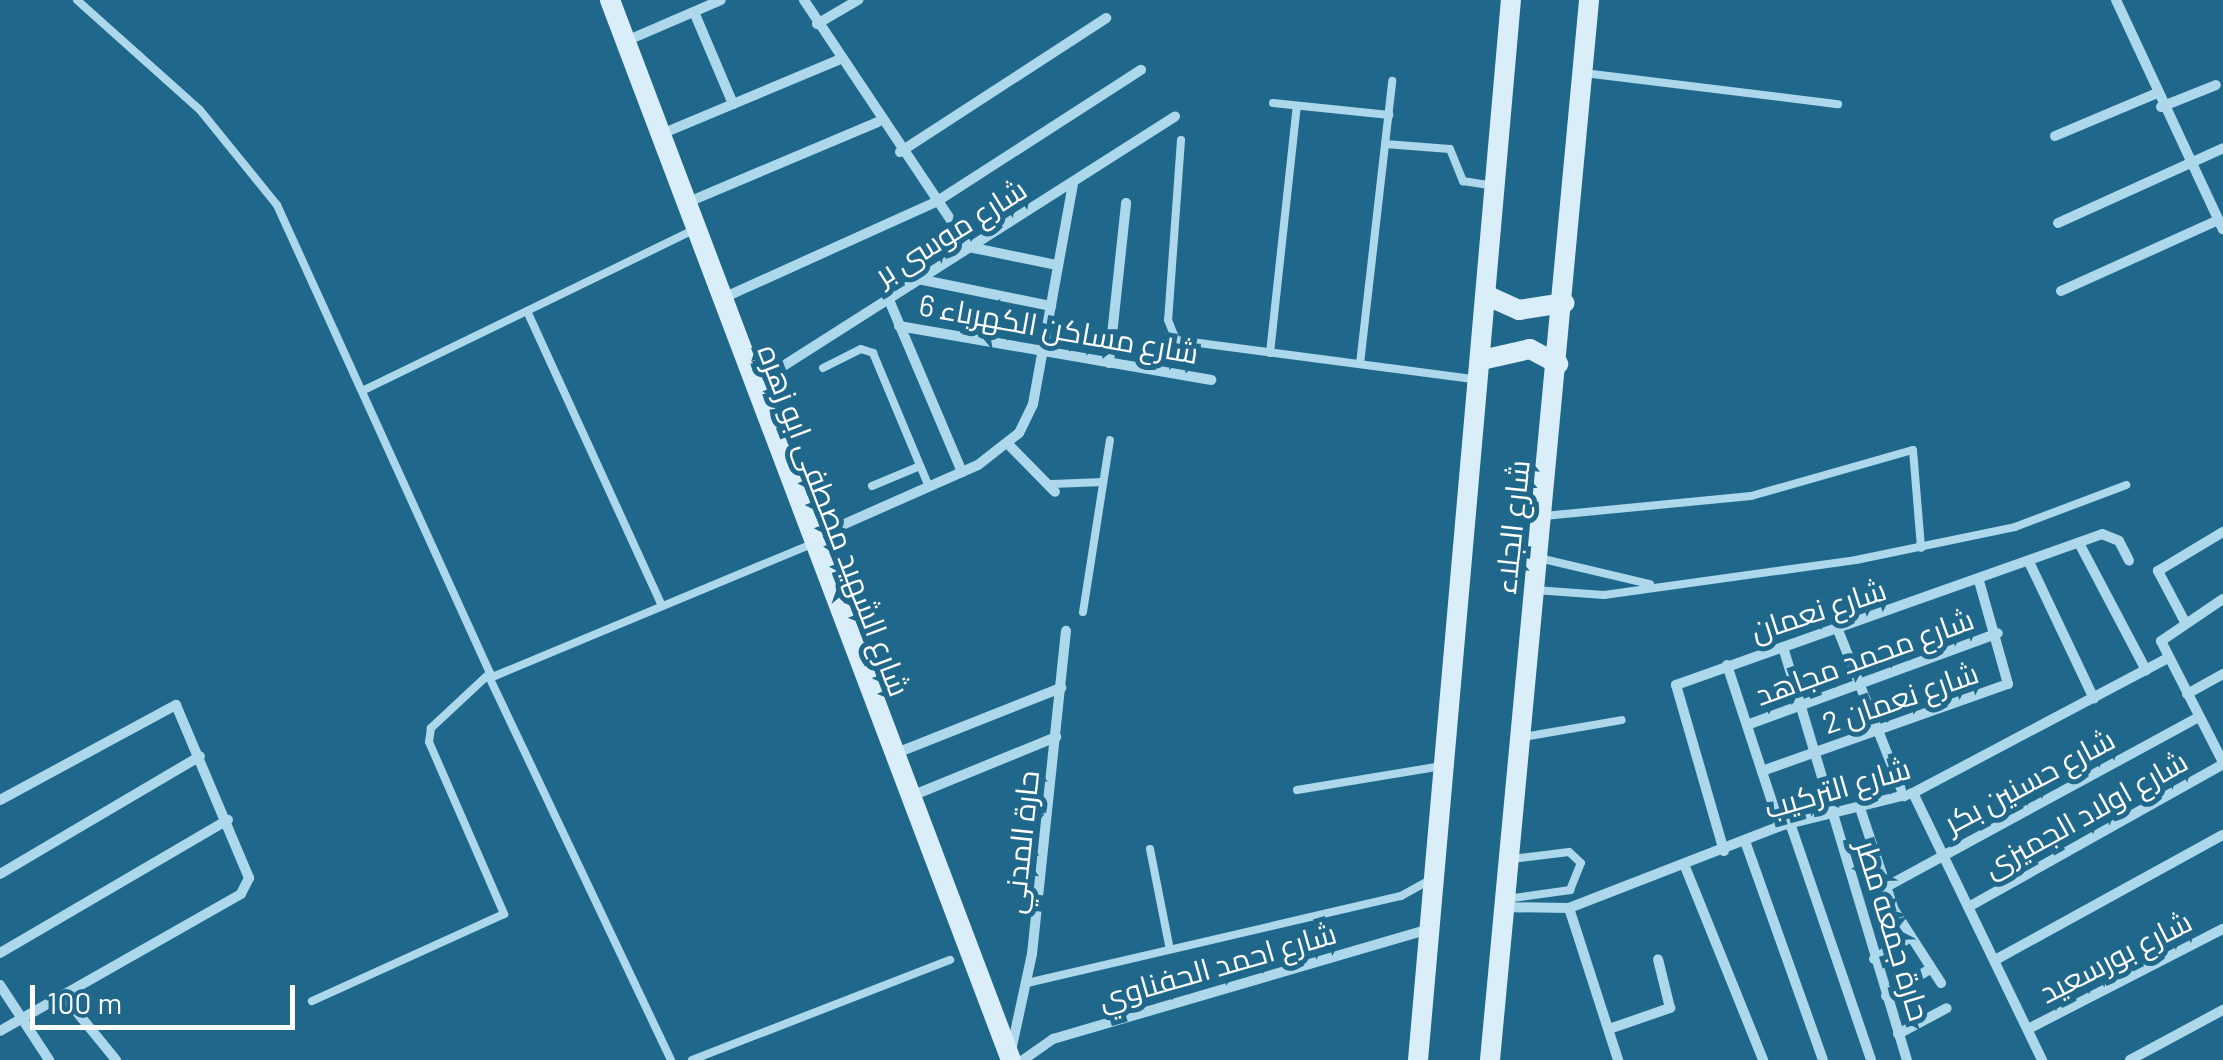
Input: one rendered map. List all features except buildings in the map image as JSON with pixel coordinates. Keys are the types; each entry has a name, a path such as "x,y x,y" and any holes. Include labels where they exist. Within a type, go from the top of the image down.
{"main road":[{"name":"شارع الشهيد مصطفى ابو زهره","path":"610,0 692,232 1014,1058"},
{"name":"شارع الجلاء","path":"1418,1060 1485,368 1512,0"},
{"name":"شارع الجلاء","path":"1490,1060 1501,903 1564,303 1589,0"},
{"path":"1490,297 1519,310 1564,303"},
{"path":"1485,368 1530,349 1558,364"}],"street":[{"path":"625,41 721,0"},
{"path":"804,0 878,122 969,247 1057,265"},
{"path":"817,24 858,0"},
{"path":"2061,291 2220,225 2161,107 2116,0"},
{"path":"694,12 732,104"},
{"path":"900,152 1106,18"},
{"path":"658,136 838,60"},
{"path":"718,300 936,202 1141,70"},
{"path":"2161,107 2216,85"},
{"path":"2055,136 2155,94"},
{"name":"شارع موسى بر","path":"751,386 1176,116"},
{"path":"683,204 878,122"},
{"path":"2058,223 2223,148"},
{"path":"811,542 962,472 1008,444 1028,419 1072,183"},
{"path":"1109,363 1126,202"},
{"path":"918,279 1051,306"},
{"path":"888,300 962,472"},
{"name":"شارع مساكن الكهرباء 6","path":"900,326 1210,380"},
{"path":"1008,444 1053,488"},
{"path":"2185,622 2158,571 2223,532"},
{"name":"شارع نعمان","path":"1724,852 1673,692 1727,665 2079,544 2112,536 2129,561"},
{"path":"2079,544 2146,670"},
{"path":"2030,564 2094,699"},
{"name":"شارع نعمان 2","path":"1762,772 2008,684 1998,634 1979,581"},
{"path":"2223,599 2185,622 2162,646 2223,763"},
{"path":"1838,630 1875,734 1946,853 2042,1060"},
{"name":"حارة المدني","path":"1014,1058 1027,983 1066,631"},
{"name":"شارع محمد مجاهد","path":"1747,725 1998,634"},
{"name":"حارة جمعه مطر","path":"1783,647 1907,1060"},
{"name":"شارع التركيب","path":"1501,903 1569,908 1686,869 1785,824 1908,794 2168,658"},
{"path":"1727,665 1762,772 1785,824 1870,1060"},
{"path":"2187,694 2223,674"},
{"path":"893,754 1061,688"},
{"path":"0,800 168,705 179,707 246,861 241,894 0,1031"},
{"name":"شارع حسنين بكر","path":"1884,888 2199,716"},
{"path":"909,796 1056,737"},
{"path":"0,874 200,756"},
{"name":"شارع اولاد الجميزى","path":"1972,905 2223,763"},
{"path":"1860,808 1884,888 1910,938 1941,983"},
{"path":"0,953 228,820"},
{"path":"1998,959 2223,835"},
{"path":"1745,840 1822,1060"},
{"path":"1686,869 1763,1060"},
{"path":"1569,908 1618,1060"},
{"name":"شارع احمد الحفناوي","path":"1014,1058 1053,1039 1431,928"},
{"name":"شارع بورسعيد","path":"2030,1028 2223,929"},
{"path":"1874,959 1910,938"},
{"path":"1608,1029 1670,1008 1658,959"},
{"path":"1886,996 1930,969"},
{"path":"0,985 18,1021 48,1060"},
{"path":"64,995 116,1060"},
{"path":"1898,1034 1947,1008"},
{"path":"2130,1060 2223,1010"}],"lane":[{"path":"78,0 242,155 277,205 490,678 672,1060"},
{"path":"1584,74 1838,104"},
{"path":"1360,364 1392,80"},
{"path":"1273,103 1388,115"},
{"path":"1270,353 1297,106"},
{"path":"1181,140 1168,328 1183,343 1360,364 1485,368"},
{"path":"1385,144 1450,149 1463,181 1498,187"},
{"path":"362,391 692,232"},
{"path":"528,311 662,606"},
{"path":"822,368 861,350 873,353 929,487"},
{"path":"1082,612 1110,440"},
{"path":"1542,516 1751,496 1913,450 1921,548"},
{"path":"872,486 920,466"},
{"path":"1053,488 1103,482"},
{"path":"1534,590 1604,595 1650,584 1921,548 2015,527 2126,485"},
{"path":"312,1001 504,914 429,734 490,678 811,542"},
{"path":"1538,558 1650,584"},
{"path":"1518,738 1622,720"},
{"path":"1297,790 1446,765"},
{"path":"1150,850 1169,945"},
{"path":"1501,903 1570,890 1581,864 1569,852 1506,860"},
{"path":"1027,983 1169,945 1401,896 1436,877"},
{"path":"692,1060 950,960"}]}
